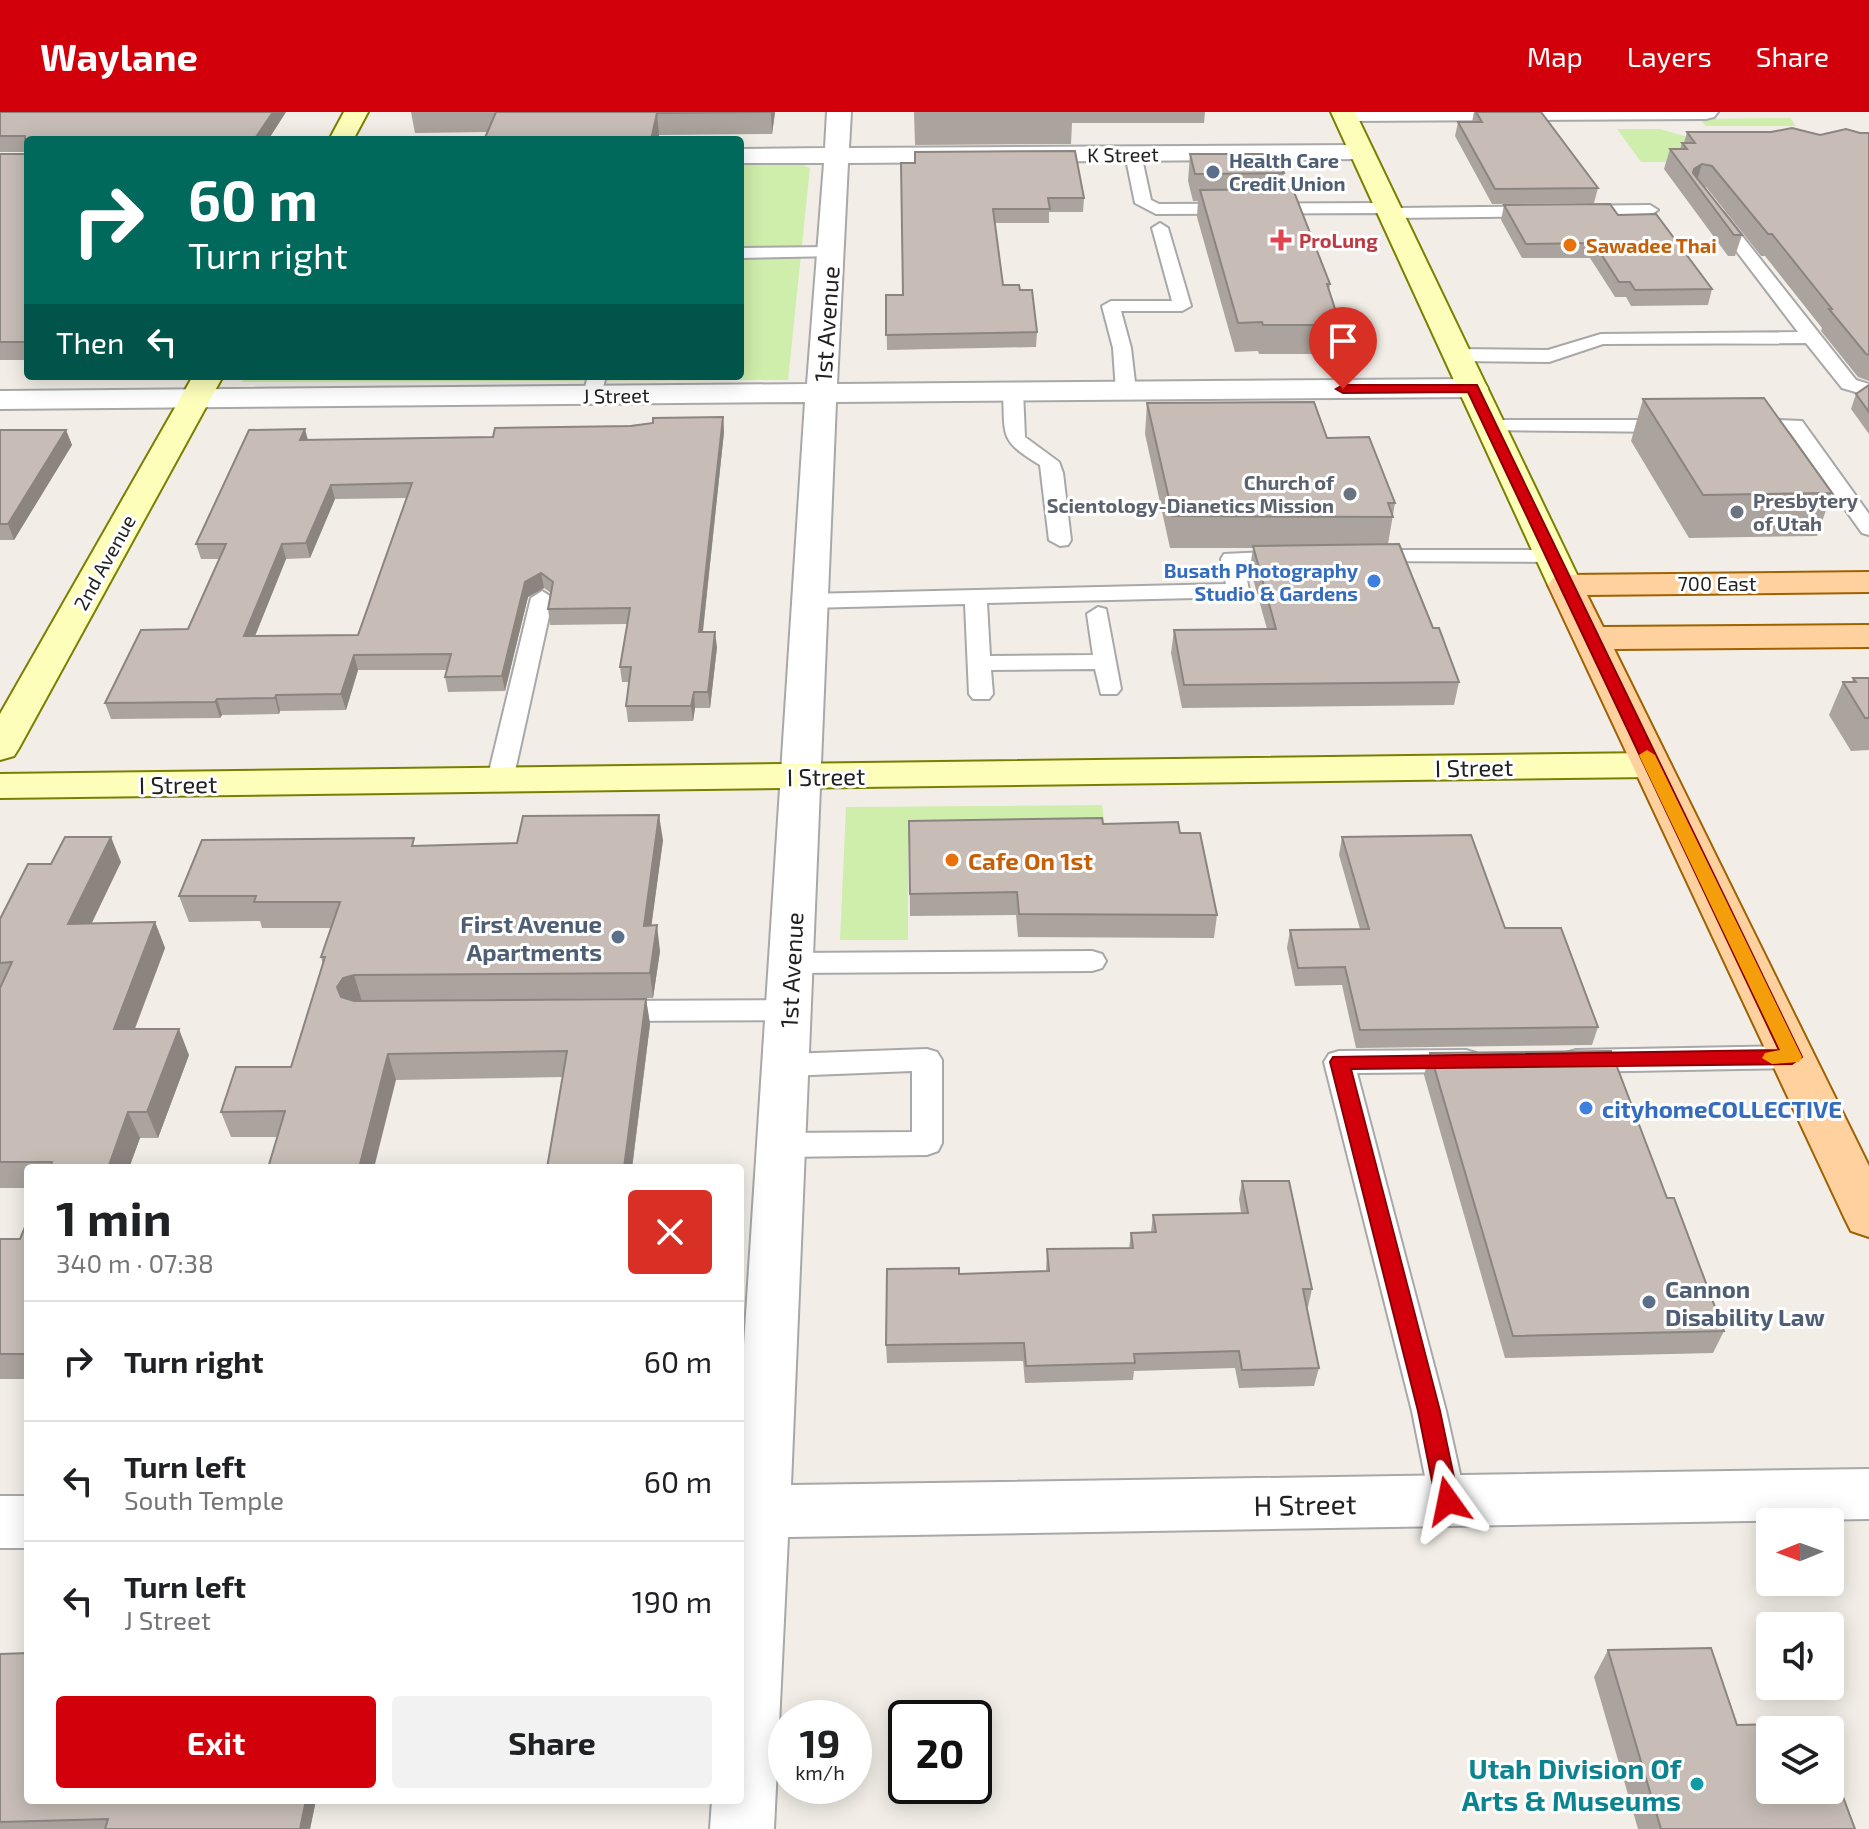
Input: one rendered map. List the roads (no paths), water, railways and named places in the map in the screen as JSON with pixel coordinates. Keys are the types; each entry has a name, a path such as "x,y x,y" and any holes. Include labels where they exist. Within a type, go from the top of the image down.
{"main road":[{"name":"700 East","path":"1558,570 1869,582"},
{"path":"1558,570 1869,1217"},
{"path":"1593,638 1869,636"}],"street":[{"path":"343,136 356,112"},
{"name":"1st Avenue","path":"744,1759 751,1512 783,1145 808,601 839,112"},
{"path":"1558,570 1343,113 1706,112"},
{"name":"K Street","path":"744,156 1362,152"},
{"name":"J Street","path":"0,400 202,387 595,386 821,393 1473,388"},
{"name":"2nd Avenue","path":"0,748 202,387"},
{"name":"I Street","path":"0,786 1651,765"},
{"name":"H Street","path":"751,1512 1869,1494"},
{"path":"0,1522 24,1522"},
{"name":"1st Avenue","path":"742,1829 743,1804"}],"lane":[{"path":"1133,154 1143,203 1156,209 1650,210"},
{"path":"1708,204 1849,384 1869,390"},
{"path":"1126,391 1122,348 1111,306 1182,306 1160,228"},
{"path":"744,253 831,252"},
{"path":"1457,355 1549,356 1601,339 1811,337"},
{"path":"1013,391 1015,437 1021,445 1049,462 1053,473 1060,540"},
{"path":"1491,426 1700,425"},
{"path":"1732,425 1795,425 1869,529"},
{"path":"808,601 1238,590 1232,559 1315,556"},
{"path":"1343,556 1558,570"},
{"path":"976,597 981,694"},
{"path":"500,780 542,598"},
{"path":"1098,614 1109,689"},
{"path":"979,663 1106,662"},
{"path":"792,963 1092,961"},
{"path":"582,1012 789,1010"},
{"path":"1544,1061 1792,1057"},
{"path":"783,1145 927,1143 927,1060 787,1065"},
{"path":"1448,1501 1429,1411 1339,1062 1497,1061"}],"place":[{"name":"Health Care Credit Union","path":"1213,172"},
{"name":"ProLung","path":"1281,240"},
{"name":"Sawadee Thai","path":"1570,245"},
{"name":"Church of Scientology-Dianetics Mission","path":"1350,494"},
{"name":"Presbytery of Utah","path":"1737,512"},
{"name":"Busath Photography Studio & Gardens","path":"1374,581"},
{"name":"Cafe On 1st","path":"952,860"},
{"name":"First Avenue Apartments","path":"618,937"},
{"name":"cityhomeCOLLECTIVE","path":"1586,1108"},
{"name":"Cannon Disability Law","path":"1649,1302"},
{"name":"Utah Division Of Arts & Museums","path":"1697,1784"}]}
